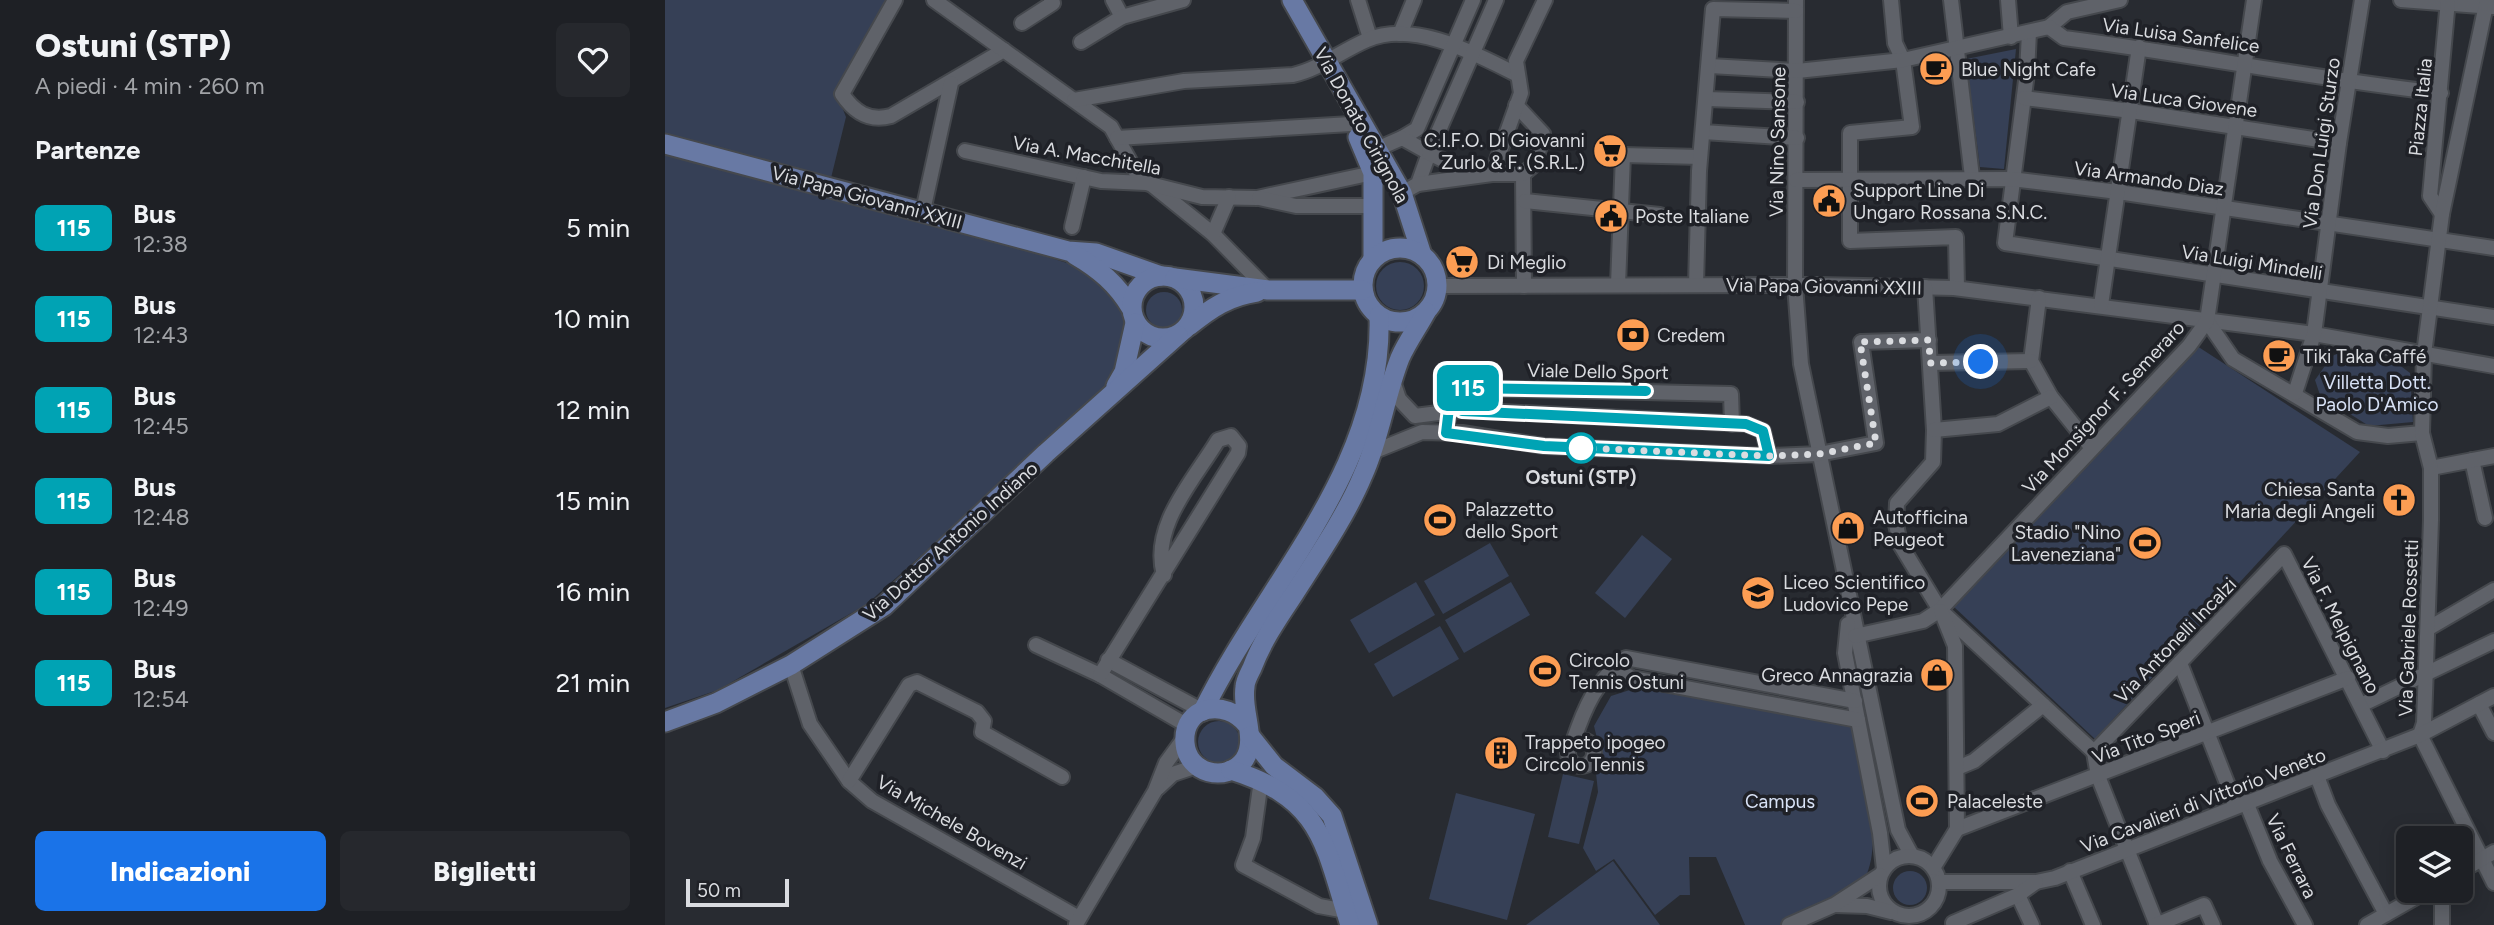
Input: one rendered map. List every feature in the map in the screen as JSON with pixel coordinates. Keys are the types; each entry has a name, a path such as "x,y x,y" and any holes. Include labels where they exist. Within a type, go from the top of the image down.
{"main road":[{"name":"Via Donato Cirignola","path":"1279,0 1377,149 1410,189 1422,255"},
{"name":"Via Donato Cirignola","path":"1292,0 1373,173 1373,259"},
{"name":"Via Papa Giovanni XXIII","path":"665,144 1068,251 1096,253 1168,277 1268,290 1363,290"},
{"path":"1231,770 1246,757 1248,731 1245,687 1259,648 1304,579 1363,475 1401,357 1426,312 1438,286 1436,274 1422,255 1402,248 1382,252 1373,259 1363,279 1363,290 1371,309 1379,316 1403,323 1426,312"},
{"name":"Via Papa Giovanni XXIII","path":"1068,251 1097,268 1119,289 1133,316"},
{"path":"1168,277 1189,290 1193,299 1193,317 1184,330 1159,339 1149,336 1133,316 1132,299 1143,283 1168,277"},
{"name":"Via Papa Giovanni XXIII","path":"1184,330 1214,306 1237,295 1268,290"},
{"name":"Via Dottor Antonio Indiano","path":"1109,395 1124,372 1133,316"},
{"path":"1348,918 1316,824 1304,809 1261,780 1231,770 1214,773 1197,766 1190,758 1186,732 1203,711 1339,483 1368,406 1380,352 1379,316"},
{"name":"Via Dottor Antonio Indiano","path":"665,722 716,703 791,665 884,606 1109,395 1184,330"},
{"path":"1203,711 1223,708 1240,717 1274,766 1315,797 1332,817 1368,925"}],"street":[{"path":"895,0 842,94 852,108 878,120 891,116 951,83 1004,50"},
{"path":"934,0 1111,127 1136,172 1213,234 1268,290"},
{"path":"1022,23 1053,4 1051,0"},
{"path":"1113,0 1122,17"},
{"path":"1081,42 1122,17 1183,0"},
{"path":"1358,0 1370,38"},
{"path":"1399,34 1414,0"},
{"path":"1377,149 1417,129 1473,0"},
{"path":"1410,189 1429,153 1496,0"},
{"path":"1492,174 1521,93 1516,61 1545,0"},
{"path":"1891,0 1895,43 1903,60 1912,127 1850,133 1850,241 1955,237 1957,288"},
{"path":"1951,0 1972,177"},
{"path":"2008,0 2011,37"},
{"path":"1710,66 1797,71 1903,60 2049,27 2067,6 2120,0"},
{"path":"2254,0 2207,321 2233,359 2295,393 2357,432 2388,436 2422,433"},
{"name":"Via Don Luigi Sturzo","path":"2295,393 2314,334 2339,142 2362,0"},
{"path":"2400,0 2489,5"},
{"name":"Piazza Italia","path":"2442,214 2430,196 2449,3"},
{"name":"Piazza Italia","path":"2424,354 2442,214 2489,5"},
{"path":"1696,285 1700,157 1713,9 1796,6"},
{"name":"Via Nino Sansone","path":"1796,6 1795,285 1801,364 1849,608"},
{"name":"Via Luisa Sanfelice","path":"2049,27 2064,38 2139,47 2349,82 2441,93"},
{"path":"2011,179 2024,98 2029,32"},
{"path":"1074,100 1145,85 1293,75 1321,64 1370,38 1399,34 1419,34 1516,74"},
{"path":"2101,305 2139,47"},
{"path":"923,211 951,83"},
{"name":"Via Luca Giovene","path":"2024,98 2339,142"},
{"path":"1707,99 1797,102"},
{"path":"1410,189 1475,176 1523,173 1535,164 1543,134 1516,105"},
{"path":"1117,138 1351,124"},
{"path":"1703,130 1797,138"},
{"path":"1402,138 1475,176"},
{"name":"Via A. Macchitella","path":"965,151 1084,177 1153,185 1202,197 1257,198"},
{"path":"1618,285 1623,155 1700,157"},
{"path":"1257,198 1373,173"},
{"path":"1523,173 1524,286"},
{"path":"1072,227 1084,177"},
{"name":"Via Armando Diaz","path":"1796,180 1972,177 2011,179 2118,192 2329,226 2494,248"},
{"name":"Via Luigi Mindelli","path":"2011,179 2005,243 2494,317"},
{"path":"1213,234 1229,197"},
{"path":"1257,198 1296,205 1375,206"},
{"path":"1525,201 1660,215"},
{"name":"Via Papa Giovanni XXIII","path":"1438,286 1795,285 1957,288 2314,334 2494,366"},
{"path":"1925,287 1934,430 1933,461 1897,503 1896,524 1908,559 1941,610 1955,646 1957,829 1933,868"},
{"path":"2039,298 2031,360 2051,397 2092,448"},
{"name":"Via Monsignor F. Semeraro","path":"1941,610 2189,346 2207,321"},
{"path":"1370,453 1422,432 1544,446 1769,456 1819,454 1876,443 1860,342 1929,340"},
{"name":"Via Gabriele Rossetti","path":"2420,736 2424,723 2429,628 2431,468 2422,433 2424,354"},
{"path":"1930,363 2031,360"},
{"path":"1393,381 1399,398 1415,416 1449,412 1746,424 1763,431 1769,456"},
{"name":"Viale Dello Sport","path":"1449,412 1450,400 1465,388 1694,392 1731,394 1732,424"},
{"path":"1934,430 1998,424 2051,397"},
{"path":"1446,433 1449,412"},
{"path":"1100,674 1164,575 1238,453 1239,446 1231,436 1218,440 1163,530 1159,557 1164,575"},
{"path":"2431,468 2494,456"},
{"path":"2472,460 2486,518"},
{"name":"Via Antonelli Incalzi","path":"2094,752 2284,554"},
{"name":"Via F. Melpignano","path":"2284,554 2383,751"},
{"path":"2429,628 2494,590"},
{"path":"1833,905 1867,906 1898,917 1908,917 1925,913 1937,900 1939,883 1933,868 1912,856 1898,830 1849,608"},
{"path":"1849,608 1845,653 1881,833 1881,899 1898,917"},
{"path":"1856,636 1923,621 1941,610"},
{"path":"1941,610 2094,752 2098,776 2156,925 2204,905 2213,925"},
{"path":"2361,705 2494,641"},
{"path":"1036,645 1100,674 1186,732 1165,763 1155,791 1104,881 1077,921"},
{"path":"1573,742 1594,691 1613,667 1626,658 1855,701"},
{"path":"1108,660 1203,711"},
{"name":"Via Ferrara","path":"2180,663 2208,734 2241,804 2305,925"},
{"name":"Via Michele Bovenzi","path":"791,665 810,724 849,781 872,801 1077,921"},
{"path":"1613,667 1632,678 1858,720"},
{"name":"Via Tito Speri","path":"1957,829 2348,678"},
{"path":"849,781 909,685 917,682 977,712 983,721 982,732 1062,777"},
{"name":"Via Cavalieri di Vittorio Veneto","path":"1939,883 2036,882 2070,871 2126,852 2241,804 2420,736 2494,696"},
{"path":"2479,704 2494,733"},
{"path":"1957,768 1974,761 2043,705"},
{"path":"2420,736 2487,855 2494,883"},
{"path":"1155,791 1173,774 1197,766"},
{"path":"2317,776 2328,805 2386,914"},
{"path":"1261,780 1256,825 1243,865 1319,906 1348,918"},
{"path":"1789,925 1833,905 1882,872 1896,859 1912,856"},
{"path":"2070,871 2094,925"},
{"name":"Via Cavalieri di Vittorio Veneto","path":"1953,924 2018,895 2036,882"},
{"path":"2018,895 2032,925"},
{"path":"1937,900 1953,924"},
{"path":"2367,925 2406,903"},
{"path":"2442,903 2442,925"}],"green space":[{"path":"665,0 890,0 838,97 846,117 831,178 665,136"},
{"path":"2016,49 2004,169 1980,167 1966,59"},
{"path":"665,151 953,227 1067,263 1098,277 1121,306 1126,322 1126,348 1101,394 867,604 718,690 665,708"},
{"path":"1400,262 1417,269 1424,286 1417,303 1400,310 1383,303 1376,286 1383,269"},
{"path":"1164,292 1177,297 1182,310 1177,323 1164,328 1151,323 1146,310 1151,297"},
{"name":"Stadio \"Nino Laveneziana\"","path":"2197,346 2360,452 2095,739 1953,606"},
{"name":"Villetta Dott. Paolo D'Amico","path":"2337,354 2398,364 2410,373 2413,422 2369,426 2320,395 2315,380 2332,356"},
{"path":"1642,535 1672,559 1625,618 1595,593"},
{"path":"1490,543 1509,576 1443,614 1424,581"},
{"path":"1416,582 1435,615 1369,653 1350,620"},
{"path":"1511,582 1530,615 1464,653 1445,620"},
{"path":"1440,626 1459,659 1393,697 1374,664"},
{"name":"Campus","path":"1636,688 1853,725 1872,824 1871,862 1865,878 1780,925 1745,925 1716,857 1689,857 1690,895 1680,895 1655,915 1614,859 1596,871 1583,848 1598,792 1596,773 1602,759 1594,726 1611,696"},
{"path":"1219,721 1234,727 1240,742 1234,757 1219,763 1204,757 1198,742 1204,727"},
{"path":"1563,774 1594,781 1579,844 1548,837"},
{"path":"1456,793 1535,814 1507,920 1429,899"},
{"path":"1613,861 1660,925 1526,925"},
{"path":"1910,871 1922,876 1927,888 1922,900 1910,905 1898,900 1893,888 1898,876"}],"bus line":[{"name":"115","path":"1462,411 1746,424 1763,431 1769,456 1544,446 1462,433 1446,433 1450,400 1465,388 1646,391"}],"place":[{"name":"Blue Night Cafe","path":"1936,69"},
{"name":"C.I.F.O. Di Giovanni Zurlo & F. (S.R.L.)","path":"1610,151"},
{"name":"Support Line Di Ungaro Rossana S.N.C.","path":"1829,201"},
{"name":"Poste Italiane","path":"1611,216"},
{"name":"Di Meglio","path":"1462,262"},
{"name":"Credem","path":"1633,335"},
{"name":"Tiki Taka Caffé","path":"2279,356"},
{"name":"Ostuni (STP)","path":"1581,448"},
{"name":"Chiesa Santa Maria degli Angeli","path":"2399,500"},
{"name":"Palazzetto dello Sport","path":"1440,520"},
{"name":"Autofficina Peugeot","path":"1848,528"},
{"name":"Stadio \"Nino Laveneziana\"","path":"2145,543"},
{"name":"Liceo Scientifico Ludovico Pepe","path":"1758,593"},
{"name":"Circolo Tennis Ostuni","path":"1545,671"},
{"name":"Greco Annagrazia","path":"1937,675"},
{"name":"Trappeto ipogeo Circolo Tennis","path":"1501,753"},
{"name":"Palaceleste","path":"1922,801"}],"route":[{"path":"1581,448 1769,456 1819,454 1876,443 1860,342 1929,340 1930,363 1981,362"}]}
